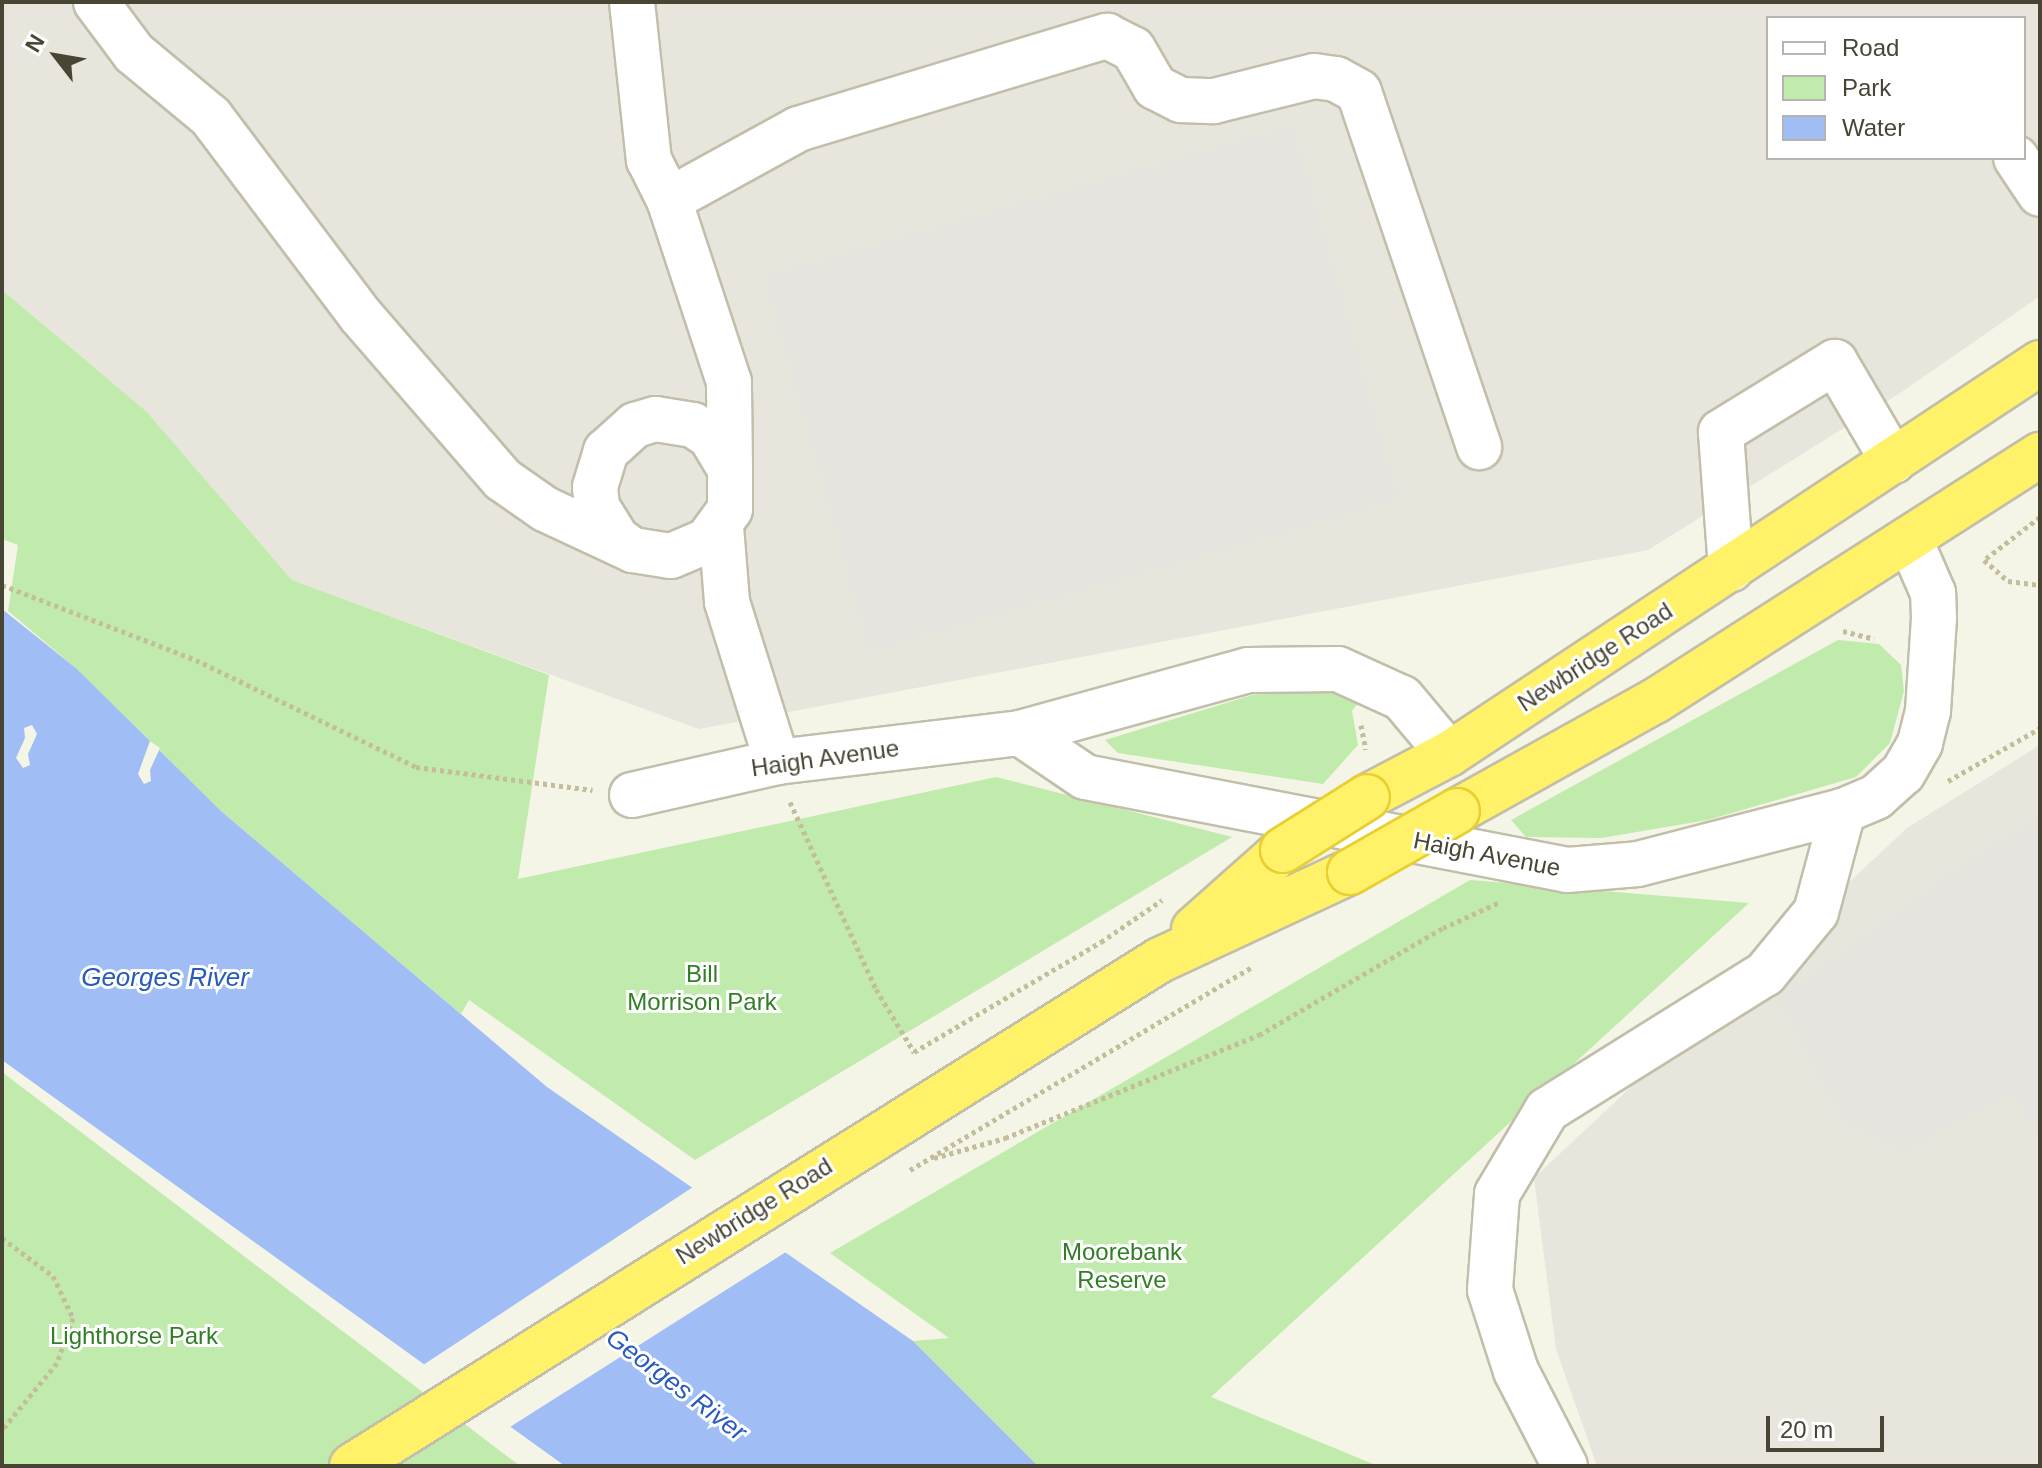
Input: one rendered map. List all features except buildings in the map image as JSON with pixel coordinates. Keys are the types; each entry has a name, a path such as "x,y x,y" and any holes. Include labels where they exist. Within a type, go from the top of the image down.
{"highway":[{"name":"Newbridge Road","path":"1160,960 1283,850 1367,797 1449,754 2040,363"},
{"name":"Newbridge Road","path":"352,1466 857,1146 1160,960 1350,872 1655,701 2040,455"}],"street":[{"path":"96,2 134,53 211,117 361,316 502,479 545,509 642,553 690,551 721,527"},
{"path":"632,2 649,160 669,200 729,382 733,489 721,527 727,602 777,762"},
{"path":"669,200 798,129 1107,36 1133,49 1155,87 1181,100 1214,101 1314,76 1336,79 1359,92 1479,447"},
{"path":"2017,160 2040,194"},
{"path":"1731,569 1721,432 1835,362 1893,461"},
{"path":"727,602 617,539 597,507 598,469 618,436 655,419 693,425 723,451 730,469"},
{"name":"Haigh Avenue","path":"1020,733 1048,757 1085,777 1567,870 1638,864 1843,811 1876,797 1903,773 1920,743 1928,711 1933,593 1910,540"},
{"name":"Haigh Avenue","path":"632,795 777,762 1020,733 1248,670 1338,669 1402,698 1449,754"},
{"path":"1565,1466 1516,1371 1490,1290 1497,1194 1547,1110 1765,974 1816,912 1843,811"}],"path":[{"path":"2040,517 1984,560 2008,581 2040,585"},
{"path":"2,585 196,660 416,767 632,795"},
{"path":"777,762 792,807 869,975 914,1052 1101,942 1166,896"},
{"path":"934,1158 1005,1138 1259,1035 1443,928 1514,895"},
{"path":"900,1175 934,1158 1263,960"},
{"path":"2,1238 53,1276 73,1318 57,1363 2,1430"}],"shaded area":[{"path":"2,2 2040,2 2040,296 1900,393 1648,550 699,729 292,580 146,411 2,290"},
{"path":"1293,126 1398,499 870,650 765,277"},
{"path":"2040,745 2040,1466 1597,1466 1556,1349 1534,1178 1907,828"},
{"path":"2040,819 2040,1138 2012,1091 1904,1151 1845,1123 1778,1000 1986,849"}],"green space":[{"name":"Bill Morrison Park","path":"2,290 146,411 292,580 549,675 518,879 996,777 1232,837 695,1160 469,1000 461,1014 221,811 77,669 8,611 18,545 2,539"},
{"path":"1838,640 1879,644 1901,665 1904,691 1890,743 1856,777 1708,820 1601,838 1526,837 1511,820"},
{"path":"1334,687 1358,703 1352,711 1358,745 1323,784 1118,753 1105,740 1272,689"},
{"name":"Moorebank Reserve","path":"1470,880 1749,903 1211,1397 1378,1466 1038,1466 913,1341 949,1338 830,1253"},
{"name":"Lighthorse Park","path":"2,1072 520,1466 2,1466"}],"water":[{"name":"Georges River","path":"2,609 77,669 221,811 547,1087 913,1341 1038,1466 565,1466 2,1060"}],"pier":[{"path":"32,725 37,734 28,754 30,765 23,768 16,758 25,738 24,728"},
{"path":"150,741 160,748 150,770 151,781 144,784 138,774"},
{"path":"696,1185 789,1250 507,1429 420,1367"}]}
